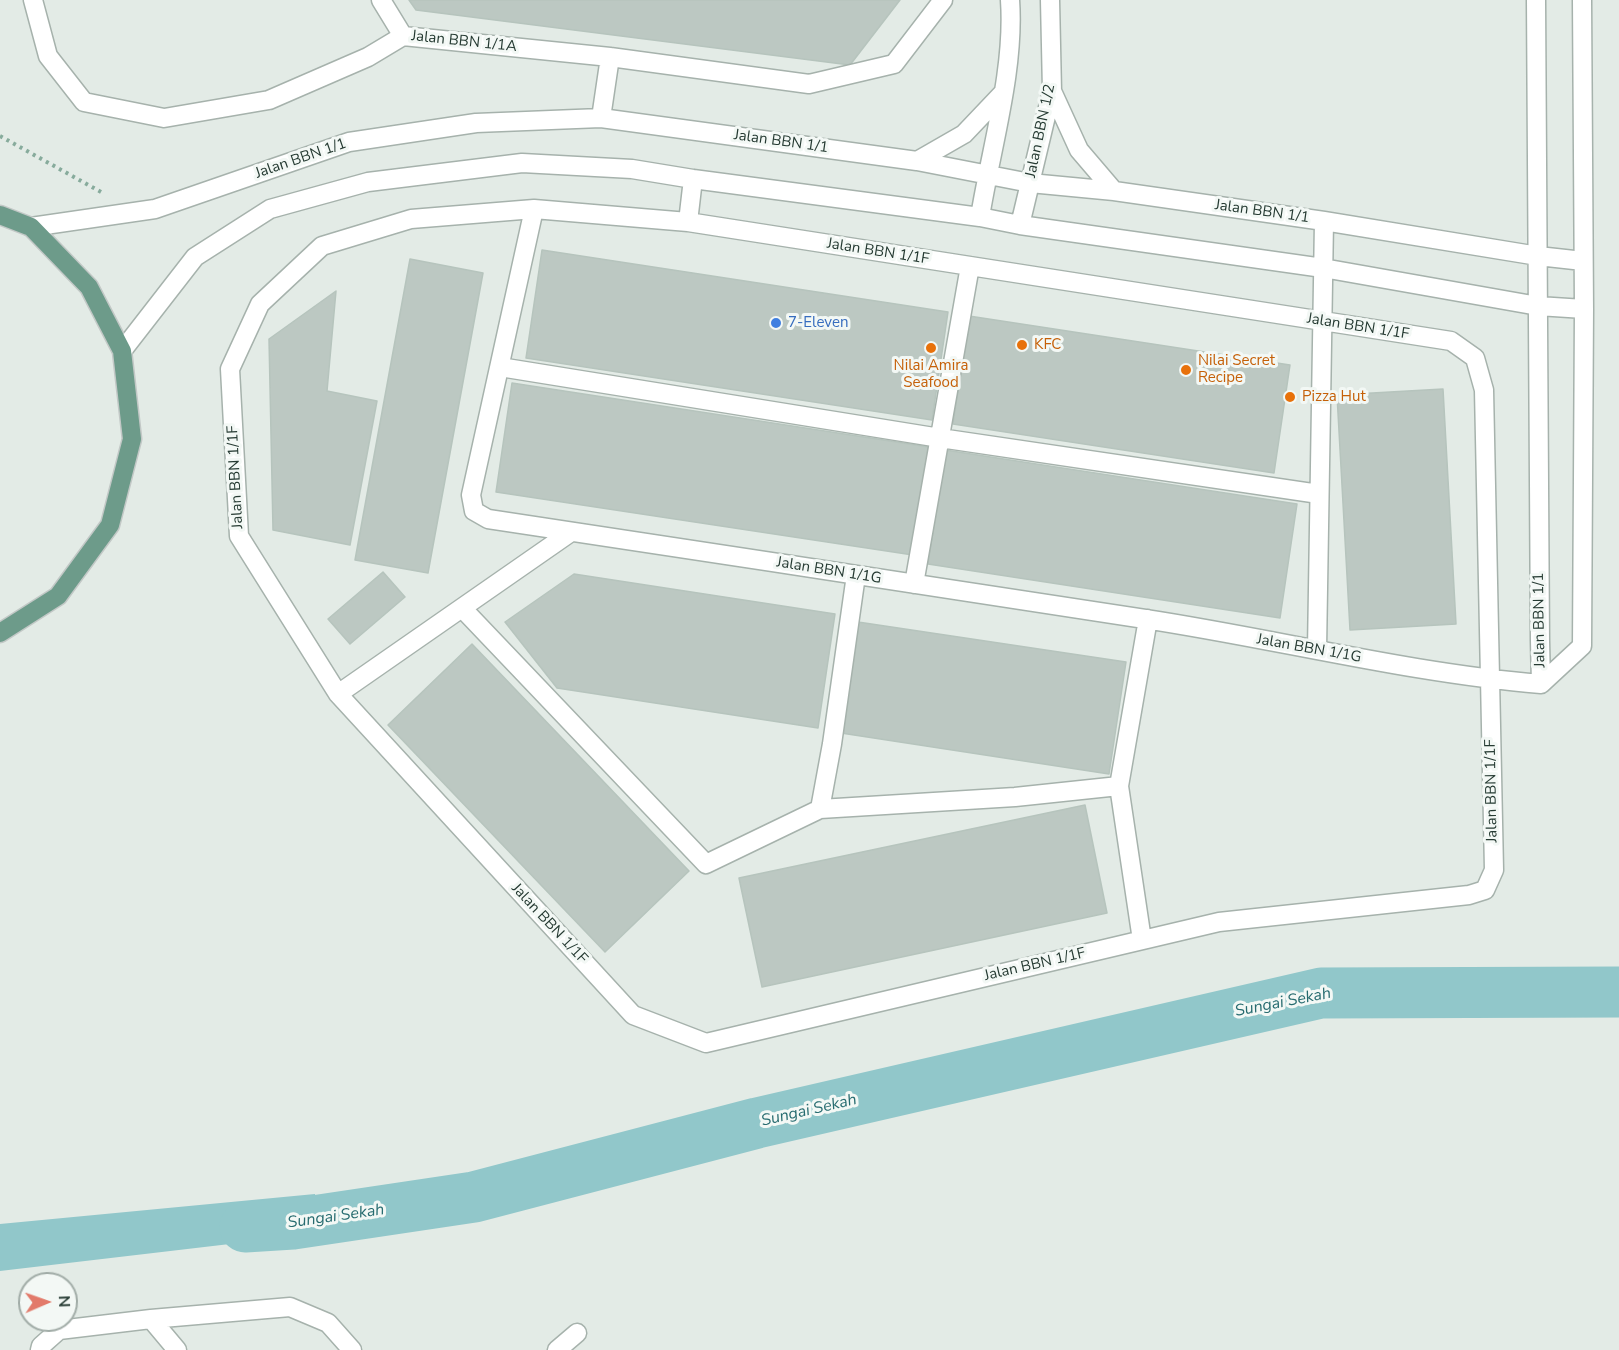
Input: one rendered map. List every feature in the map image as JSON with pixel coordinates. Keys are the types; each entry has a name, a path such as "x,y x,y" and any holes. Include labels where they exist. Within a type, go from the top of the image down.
{"main road":[{"path":"0,214 31,227 89,288 122,351 132,439 110,525 58,596 0,633"}],"street":[{"name":"Jalan BBN 1/1A","path":"33,0 48,56 84,102 164,118 269,100 368,57 403,36 610,57 809,84 894,64 943,0"},
{"path":"381,0 403,36"},
{"path":"980,217 986,175 1004,93 1011,21 1010,0"},
{"name":"Jalan BBN 1/2","path":"1020,225 1052,91 1050,0"},
{"name":"Jalan BBN 1/1","path":"1536,0 1541,684"},
{"name":"Jalan BBN 1/1","path":"1541,684 1582,645 1584,309 1582,0"},
{"path":"601,118 610,57"},
{"path":"1052,91 1079,150 1114,191"},
{"path":"917,161 964,134 1004,93"},
{"name":"Jalan BBN 1/1","path":"31,227 156,209 349,141 476,123 601,118 917,161 1030,183 1114,191 1583,261"},
{"path":"122,351 195,257 270,209 368,182 522,163 632,169 980,217 1020,225 1323,268 1538,306 1584,309"},
{"path":"688,222 693,179"},
{"name":"Jalan BBN 1/1F","path":"534,209 688,222 1451,341 1475,358 1484,390 1494,870 1485,890 1469,896 1219,922 706,1043 633,1015 338,694 239,536 230,369 260,304 322,246 411,219 534,209"},
{"name":"Jalan BBN 1/1G","path":"534,209 471,495 474,512 488,519 1148,619 1317,651 1490,680 1541,684"},
{"path":"1317,651 1324,221"},
{"path":"914,584 970,266"},
{"path":"500,367 940,438 1319,494"},
{"path":"338,694 571,531"},
{"path":"819,808 832,744 856,575"},
{"path":"462,608 706,864 819,808 1015,797 1119,786"},
{"path":"1142,940 1119,786 1148,619"},
{"path":"40,1350 41,1346 59,1330 151,1319 290,1307 328,1323 352,1350"},
{"path":"151,1319 177,1350"},
{"path":"558,1350 578,1333"}],"path":[{"path":"0,136 102,193"}],"water":[{"path":"315,1194 315,1234 0,1271 0,1224"}],"building":[{"path":"409,0 900,0 850,65 416,10"},
{"path":"542,250 948,312 932,420 526,358"},
{"path":"410,259 483,273 428,573 355,560"},
{"path":"336,291 327,391 377,401 350,545 273,530 269,339"},
{"path":"969,316 1290,365 1274,473 953,424"},
{"path":"512,383 929,447 913,555 496,492"},
{"path":"1443,389 1456,624 1350,630 1337,395"},
{"path":"945,450 1297,504 1280,618 928,564"},
{"path":"383,572 405,597 350,644 328,619"},
{"path":"574,574 835,614 818,728 557,688 505,622"},
{"path":"858,622 1126,662 1109,774 841,733"},
{"path":"472,644 689,871 605,952 388,725"},
{"path":"1085,805 1107,913 762,987 739,878"}],"waterway":[{"name":"Sungai Sekah","path":"245,1227 293,1224 474,1197 757,1123 1321,993 1619,992"}],"place":[{"name":"7-Eleven","path":"776,323"},
{"name":"KFC","path":"1022,345"},
{"name":"Nilai Amira Seafood","path":"931,348"},
{"name":"Nilai Secret Recipe","path":"1186,370"},
{"name":"Pizza Hut","path":"1290,397"}]}
